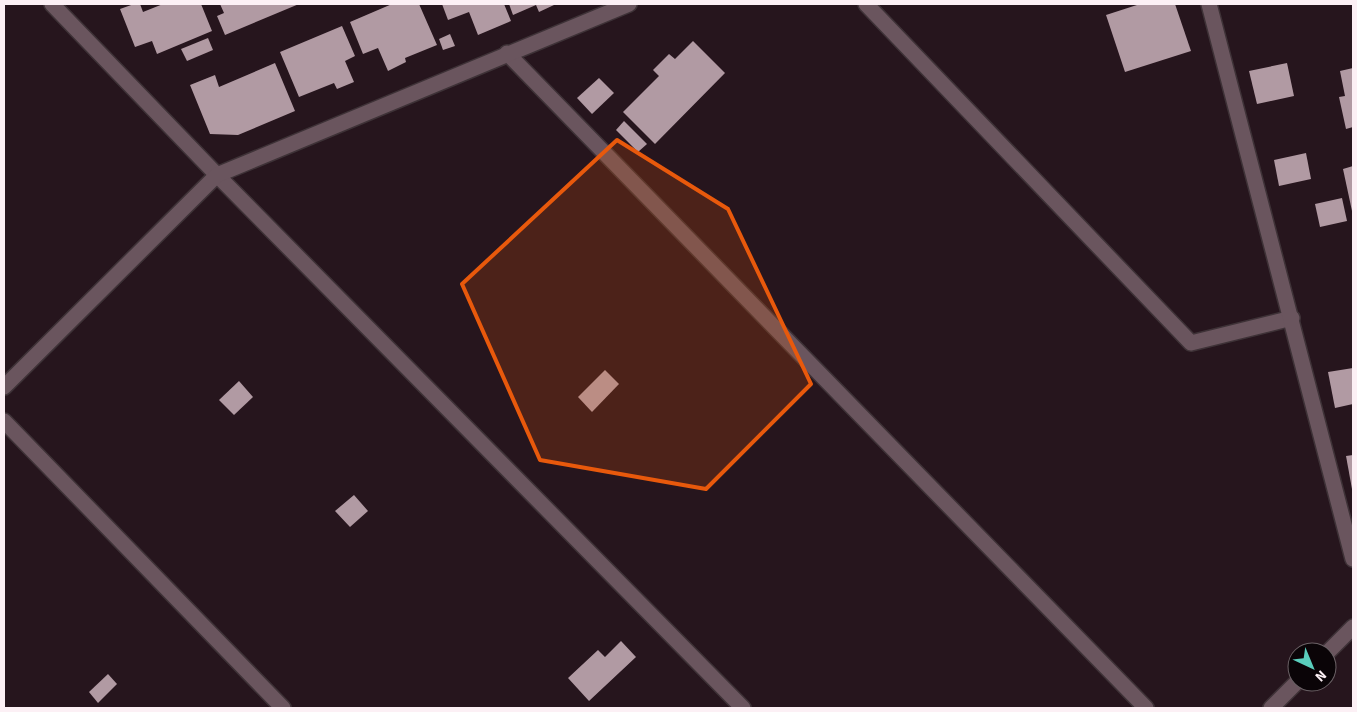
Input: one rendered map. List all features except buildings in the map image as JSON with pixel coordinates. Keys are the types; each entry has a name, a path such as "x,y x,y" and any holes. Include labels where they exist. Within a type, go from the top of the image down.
{"street":[{"path":"4,387 217,175 507,53 629,4"},
{"path":"866,4 1191,343 1292,318"},
{"path":"1209,4 1353,559"},
{"path":"60,6 217,175 743,708"},
{"path":"507,53 1146,708"},
{"path":"4,421 284,708"},
{"path":"1337,643 1353,627"},
{"path":"1271,708 1287,692"}],"highlighted area":[{"path":"617,140 728,209 811,384 706,489 540,460 462,284"}]}
